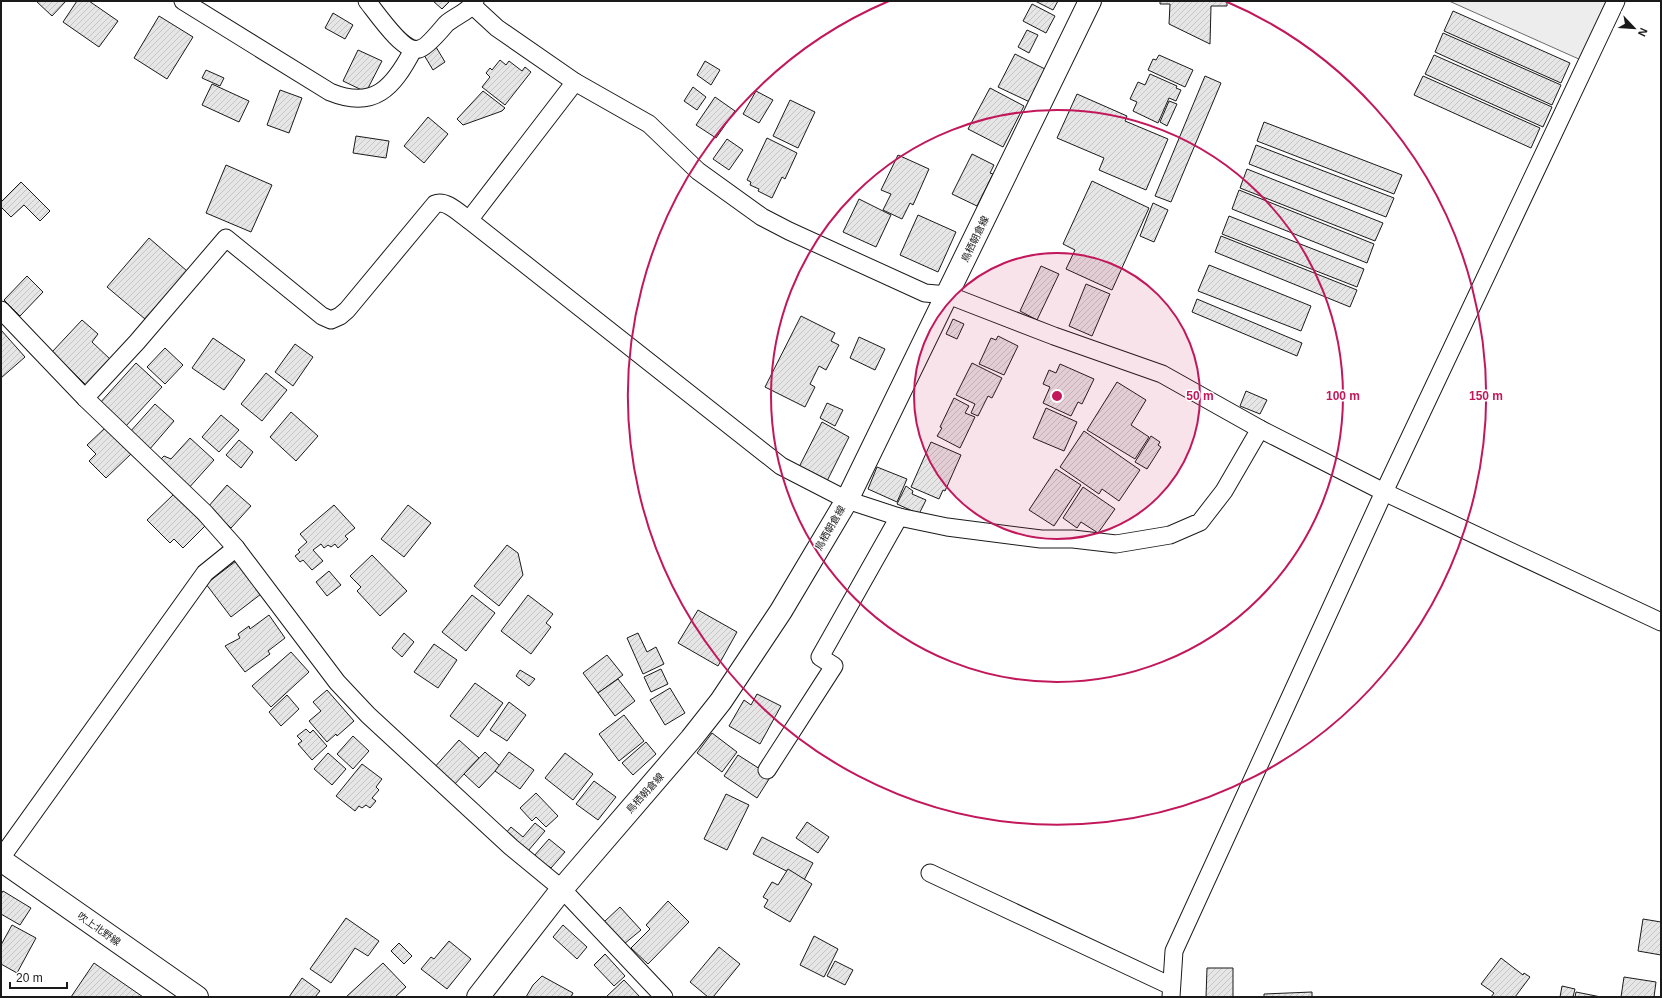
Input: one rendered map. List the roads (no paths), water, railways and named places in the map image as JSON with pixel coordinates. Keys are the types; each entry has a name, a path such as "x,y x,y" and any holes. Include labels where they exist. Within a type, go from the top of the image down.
{"main road":[{"name":"鳥栖朝倉線","path":"478,997 562,889 664,773 721,701 781,612 847,500 1090,1"},
{"name":"吹上北野線","path":"1,859 197,997"}],"street":[{"path":"183,1 330,92 346,99 363,99 385,90 400,75 413,50"},
{"path":"367,1 402,44 413,50 421,49 449,21 474,3 498,28 575,82 649,124 698,172 762,217 789,231 925,293 948,295 1054,336 1162,374 1260,429 1384,492 1661,622"},
{"path":"930,873 1171,992 1174,950 1384,492 1616,1"},
{"path":"469,220 575,82"},
{"path":"85,398 137,342 226,238 322,316 331,320 340,316 347,310 435,204 439,202 445,204 469,220 781,466 847,500 899,517 947,527 1041,539 1073,539 1116,544 1170,535 1200,522 1224,491 1260,429"},
{"path":"1,310 85,398 205,513 236,548 337,682 368,715 510,847 562,889 664,997"},
{"path":"767,770 834,666 820,657 899,517"},
{"path":"1,859 205,573 236,548"}]}
